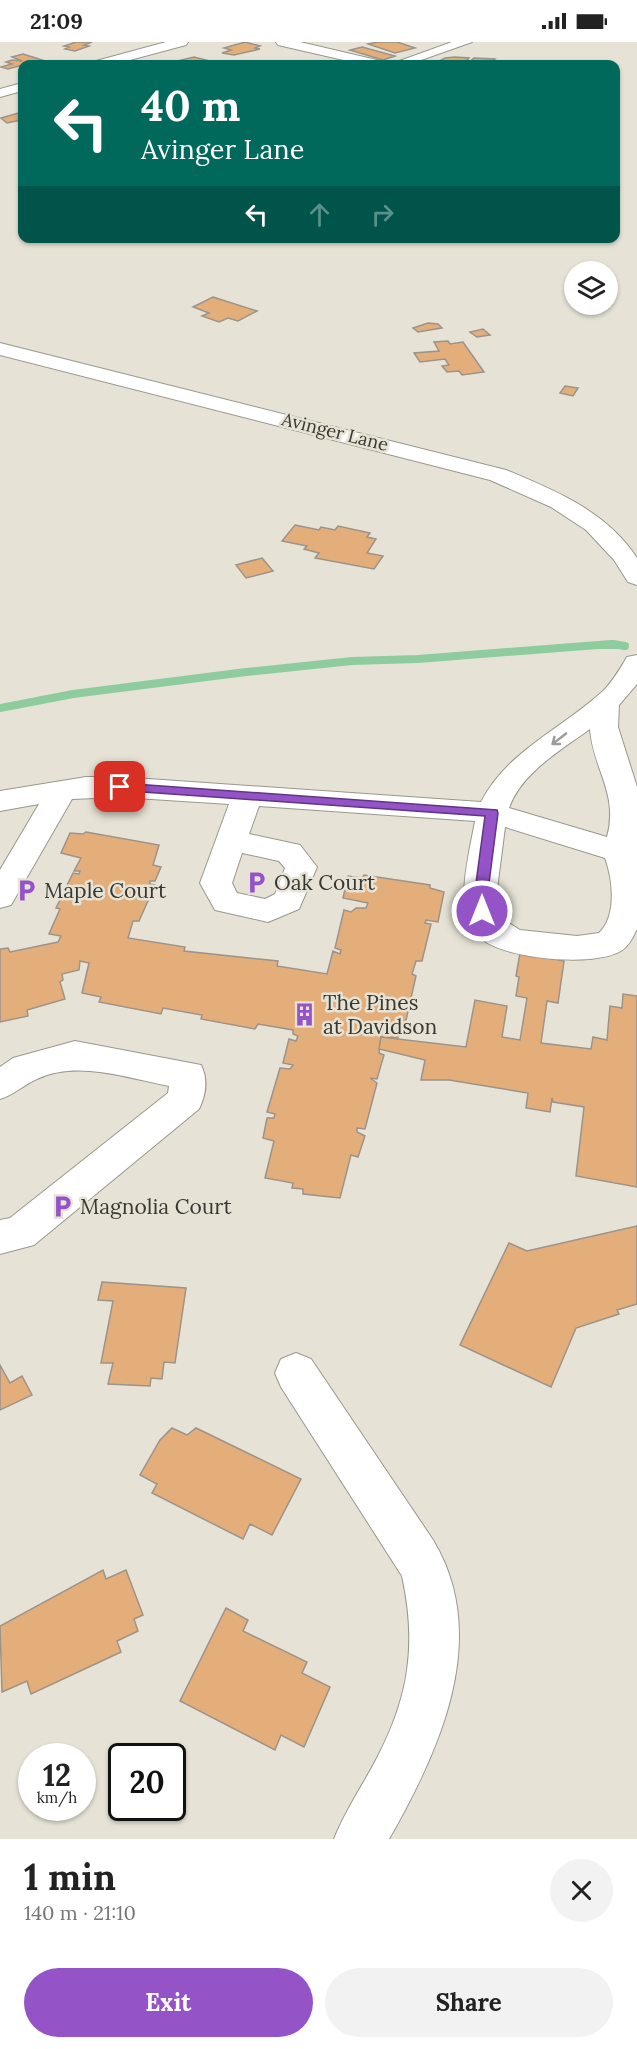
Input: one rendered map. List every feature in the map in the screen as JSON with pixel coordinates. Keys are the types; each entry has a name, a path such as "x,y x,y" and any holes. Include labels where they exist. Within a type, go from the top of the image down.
{"street":[{"path":"116,60 181,42"},
{"path":"283,42 359,60"},
{"path":"410,60 465,42"},
{"path":"0,93 18,88"},
{"name":"Avinger Lane","path":"0,350 498,475 542,492 600,528 625,556 637,577"},
{"path":"605,703 605,738 626,760 633,808 625,922 620,934 598,947 514,941 500,935 489,926 482,911 482,883 492,813 498,797 518,774 619,690 637,663"},
{"path":"0,801 62,790 120,787 248,794 492,813 630,857"},
{"path":"0,897 62,790"},
{"path":"232,841 248,794"},
{"path":"0,1085 26,1068 75,1055 188,1075 186,1099 20,1233 0,1237"},
{"path":"296,1373 424,1571 436,1620 430,1686 418,1732 402,1769 360,1839"}],"building":[{"path":"76,42 92,42 84,45 89,46 75,51 65,49 69,47 64,46"},
{"path":"245,42 260,46 255,48 260,49 234,55 222,53 231,50 224,48"},
{"path":"397,42 415,48 395,53 368,44"},
{"path":"362,47 395,56 383,60 350,50"},
{"path":"23,54 42,60 20,60 12,57"},
{"path":"194,57 206,60 182,60"},
{"path":"469,58 467,60 441,60"},
{"path":"474,58 495,59 494,60 472,60"},
{"path":"18,61 18,66 8,69 1,67 12,64 6,62"},
{"path":"18,113 18,121 7,123 1,118"},
{"path":"213,297 257,311 238,321 228,318 219,322 202,316 209,313 193,307"},
{"path":"428,323 438,324 442,328 418,332 413,328"},
{"path":"483,329 490,335 477,337 470,332"},
{"path":"448,341 450,344 463,342 484,372 462,375 459,371 447,372 442,366 449,365 445,359 420,362 414,353 439,351 434,342"},
{"path":"565,386 578,388 573,396 560,393"},
{"path":"295,525 319,530 321,527 335,530 338,526 370,533 367,537 376,539 367,553 383,556 374,569 315,558 319,553 304,549 307,546 282,541"},
{"path":"262,558 273,571 246,578 236,565"},
{"name":"The Pines at Davidson","path":"86,832 159,845 153,865 161,867 155,881 150,881 150,884 155,885 139,921 133,921 128,938 185,947 184,951 278,961 277,966 327,974 333,951 340,954 341,950 335,948 344,910 351,912 356,908 366,908 368,903 343,898 348,876 362,878 364,875 430,885 430,888 444,892 438,922 426,920 425,923 431,924 422,961 416,961 412,974 416,976 404,1029 400,1029 398,1038 381,1037 379,1053 384,1055 377,1079 370,1078 377,1083 365,1129 357,1128 357,1132 365,1136 358,1157 351,1155 340,1198 303,1194 303,1189 292,1188 293,1183 265,1178 274,1141 263,1138 267,1118 274,1118 275,1114 267,1112 280,1068 290,1069 293,1065 283,1063 289,1039 296,1041 298,1036 293,1034 293,1030 258,1024 255,1029 201,1019 202,1015 163,1008 161,1014 99,1002 101,997 82,993 89,963 80,961 79,970 62,974 63,980 60,982 65,999 27,1010 28,1016 0,1022 0,949 8,948 10,952 58,942 61,936 49,934 60,909 56,908 73,873 79,874 80,871 74,871 81,858 61,853 70,833 83,834"},
{"name":"The Pines at Davidson","path":"520,953 564,961 558,1003 547,1001 541,1043 591,1049 593,1037 607,1040 610,1006 622,1008 623,994 637,996 637,1187 576,1176 584,1107 553,1102 552,1098 550,1112 526,1108 528,1093 449,1080 421,1080 425,1060 379,1049 381,1037 466,1047 475,1000 507,1006 502,1037 520,1040 527,998 516,996 519,977 516,976"},
{"path":"637,1226 637,1304 617,1310 619,1314 576,1328 551,1387 460,1345 509,1243 527,1251"},
{"path":"102,1282 186,1288 175,1363 164,1362 162,1379 151,1378 150,1386 108,1384 113,1363 101,1363 113,1301 98,1300"},
{"path":"0,1365 10,1383 22,1376 32,1395 0,1410"},
{"path":"172,1428 187,1435 196,1428 301,1479 272,1535 250,1524 243,1539 152,1493 157,1484 140,1475 160,1440"},
{"path":"103,1570 106,1579 126,1570 143,1615 134,1619 138,1631 117,1641 121,1652 31,1694 27,1681 2,1692 0,1626"},
{"path":"226,1608 248,1620 243,1631 307,1662 302,1673 330,1687 304,1747 281,1735 275,1750 180,1701"}],"waterway":[{"path":"0,708 73,694 246,672 352,661 418,659 611,644"},
{"path":"613,644 625,646"},
{"path":"591,646 622,646"}],"place":[{"name":"Oak Court","path":"256,883"},
{"name":"Maple Court","path":"26,891"},
{"name":"The Pines at Davidson","path":"305,1015"},
{"name":"Magnolia Court","path":"62,1207"}],"route":[{"path":"120,787 215,791 492,813 482,883 482,911"}]}
